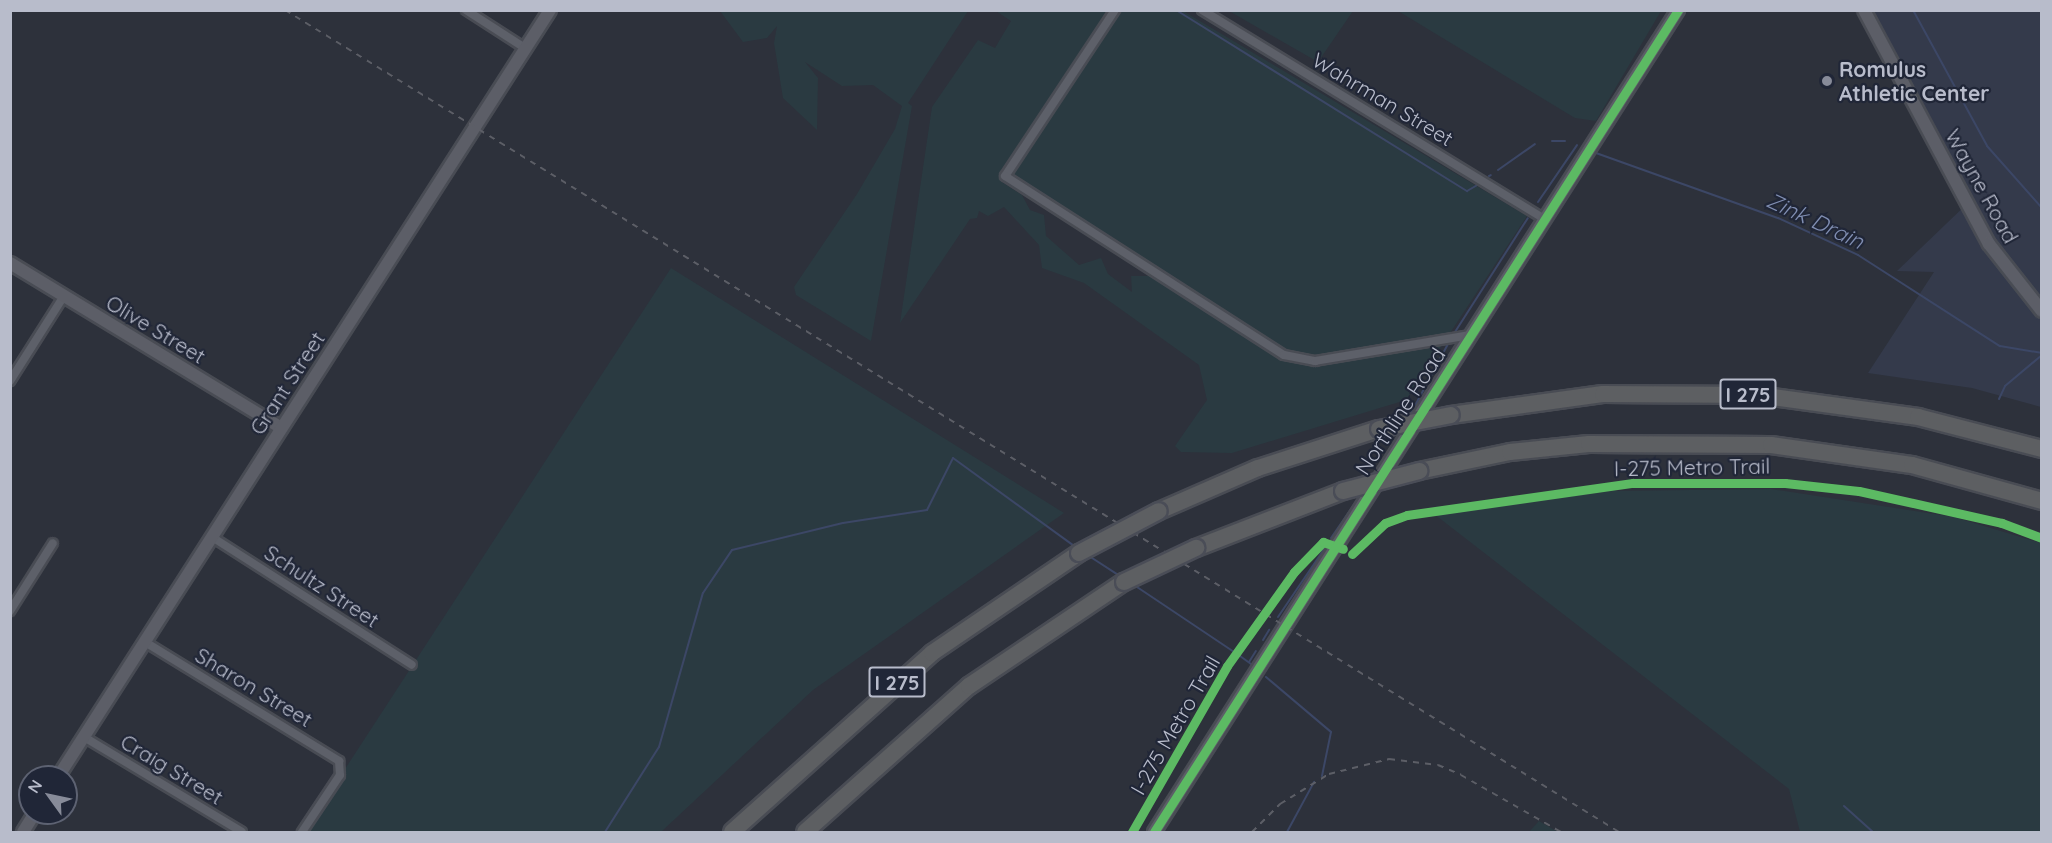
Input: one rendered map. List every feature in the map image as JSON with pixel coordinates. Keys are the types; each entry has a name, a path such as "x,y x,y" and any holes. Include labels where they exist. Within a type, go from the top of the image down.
{"highway":[{"name":"I 275","path":"732,832 932,653 1079,553 1159,511 1257,468 1379,429 1451,415 1603,394 1758,395 1908,415 2042,449"},
{"name":"I 275","path":"805,832 969,686 1124,582 1196,548 1343,491 1501,453 1589,444 1772,445 1912,465 2042,501"}],"street":[{"path":"466,10 525,48"},
{"name":"Grant Street","path":"66,765 549,10"},
{"path":"1115,10 1005,176 1284,354 1315,361 1471,335"},
{"name":"Wahrman Street","path":"1202,10 1545,219"},
{"name":"Northline Road","path":"1154,832 1678,10"},
{"name":"Wayne Road","path":"1864,10 1989,244 2042,311"},
{"name":"Olive Street","path":"10,263 281,428"},
{"path":"10,381 64,296"},
{"name":"Schultz Street","path":"212,537 412,665"},
{"path":"10,611 53,543"},
{"name":"Sharon Street","path":"145,642 335,757 341,766 302,832"},
{"name":"Craig Street","path":"84,736 242,832"}],"shaded area":[{"path":"1353,10 1318,62 1229,11"},
{"path":"720,11 968,11 908,103 912,106 871,341 796,295 794,287 857,194 895,129 902,106 873,85 842,86 805,62 818,78 817,130 783,98 774,43 777,26 767,38 743,42"},
{"path":"996,11 1183,11 1527,216 1406,400 1232,453 1181,452 1175,446 1207,400 1199,365 1084,283 1042,268 1039,245 1004,207 988,216 979,211 977,218 970,219 900,323 932,107 978,40 995,48 1011,21","holes":["1012,176 1120,242 1141,258 1149,276 1131,276 1132,292 1108,274 1101,258 1079,265 1046,236 1044,215 1030,210 1022,195 1002,182"]},
{"path":"1398,11 1661,11 1596,121 1575,118"},
{"path":"1868,11 2041,11 2041,407 1972,388 1868,373 1934,272 1897,271 1971,200"},
{"path":"671,268 1064,513 813,690 661,832 304,832"},
{"path":"1771,489 1954,517 2041,543 2041,832 1800,832 1789,789 1434,514 1612,491"},
{"path":"1539,821 1558,832 1529,832"}],"waterway":[{"path":"1176,10 1467,191 1479,184"},
{"path":"1913,10 1987,146 2042,208"},
{"path":"1552,141 1565,141"},
{"path":"1498,170 1535,144"},
{"name":"Zink Drain","path":"1538,202 1577,145"},
{"name":"Zink Drain","path":"1596,153 1778,218 1858,255 2000,346 2042,353"},
{"name":"Zink Drain","path":"1455,332 1528,218"},
{"name":"Zink Drain","path":"1409,417 1448,344"},
{"path":"1999,399 2005,386 2042,355"},
{"name":"Zink Drain","path":"1373,476 1400,433"},
{"path":"605,832 659,747 703,593 732,550 843,523 927,510 953,458 1077,548"},
{"name":"Zink Drain","path":"1331,538 1362,493"},
{"name":"Zink Drain","path":"1278,617 1327,545"},
{"path":"1089,556 1120,576"},
{"path":"1134,585 1234,652"},
{"name":"Zink Drain","path":"1263,640 1269,630"},
{"name":"Zink Drain","path":"1249,662 1256,651"},
{"name":"Zink Drain","path":"1240,656 1254,666"},
{"name":"Zink Drain","path":"1266,677 1331,732 1322,776"},
{"name":"Zink Drain","path":"1287,832 1314,782"},
{"path":"1844,806 1873,832"}],"railway":[{"path":"285,10 1619,832"},
{"path":"1252,832 1280,804 1329,774 1389,759 1438,765 1461,775 1561,832"}],"cycle path":[{"path":"1154,832 1678,10"},
{"name":"I-275 Metro Trail","path":"1352,554 1385,523 1407,515 1633,483 1785,483 1859,491 2002,523 2042,538"},
{"name":"I-275 Metro Trail","path":"1132,832 1227,666 1294,572 1323,542 1343,549"}],"place":[{"name":"Romulus Athletic Center","path":"1827,81"}]}
